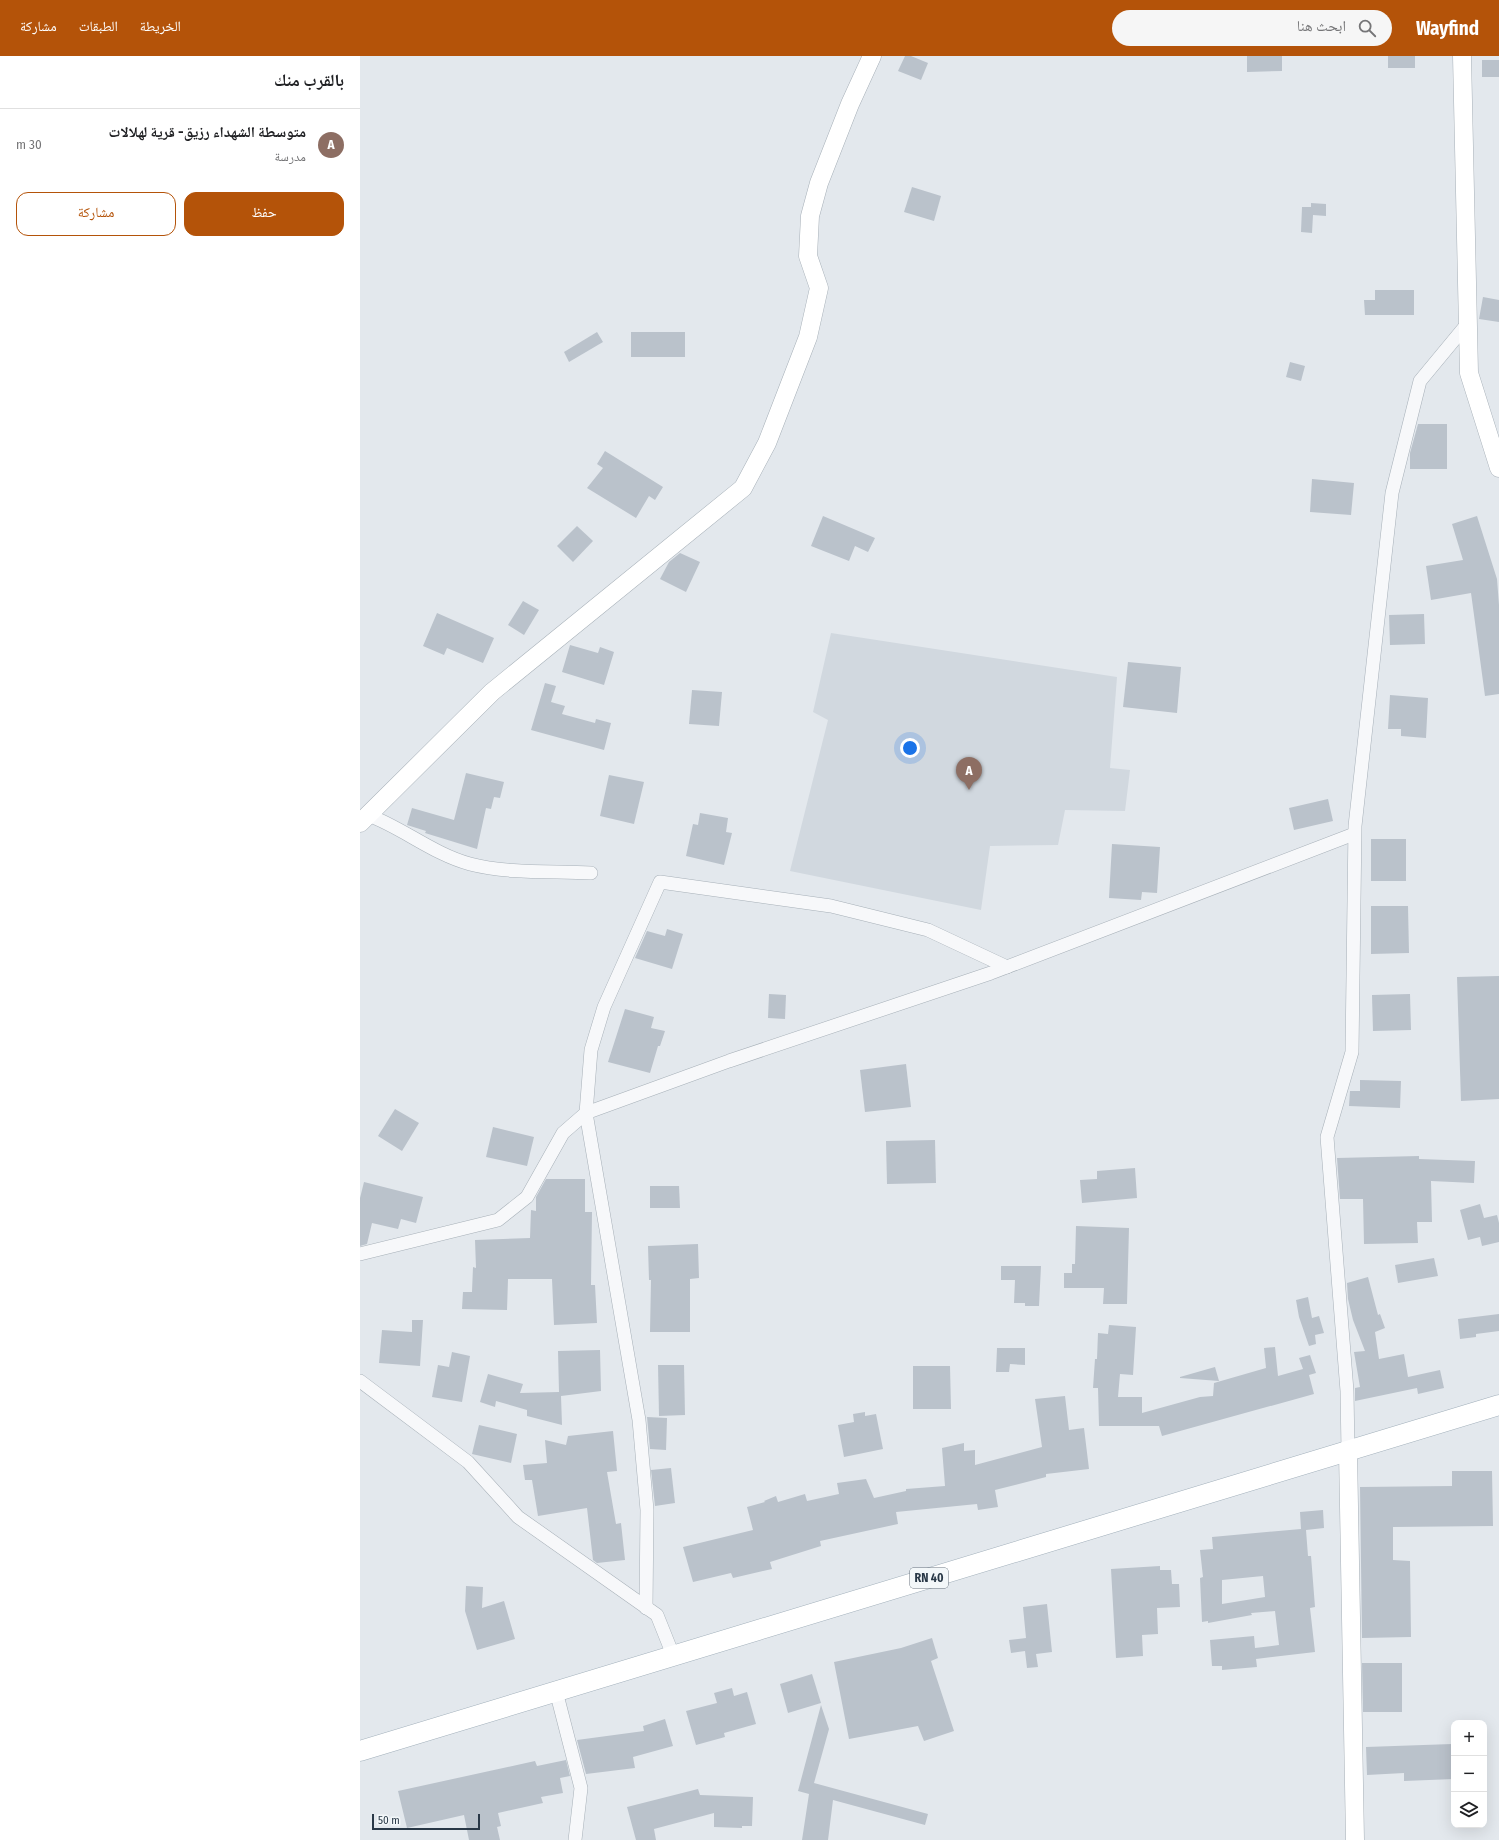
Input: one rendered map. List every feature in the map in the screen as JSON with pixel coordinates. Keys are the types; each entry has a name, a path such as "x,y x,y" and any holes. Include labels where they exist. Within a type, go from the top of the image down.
{"main road":[{"name":"RN 40","path":"360,1751 1499,1405"}],"street":[{"path":"364,819 492,692 742,488 767,443 808,337 819,288 808,256 810,216 819,183 830,154 850,104 872,56"},
{"path":"1462,56 1469,373 1499,468"},
{"path":"1355,1840 1346,1391 1328,1137 1352,1052 1354,834 1392,493 1420,381 1468,322"},
{"path":"364,819 383,820 422,844 469,864 502,869 591,873"},
{"path":"360,1254 498,1220 527,1197 563,1133 586,1113 729,1061 1007,967 1354,834"},
{"path":"646,1608 647,1510 639,1420 586,1113 591,1050 607,1000 660,882 831,906 928,930 1007,967"},
{"path":"360,1381 468,1462 518,1516 657,1615 673,1655"},
{"path":"556,1691 581,1788 575,1840"}],"shaded area":[{"path":"831,633 1117,677 1110,768 1130,770 1125,811 1065,810 1058,845 990,846 981,910 790,871 828,720 813,712"}],"building":[{"path":"905,56 911,56 928,63 921,80 898,71"},
{"path":"1247,56 1282,56 1282,71 1247,72"},
{"path":"1388,56 1415,56 1415,68 1388,68"},
{"path":"1482,60 1499,60 1499,77 1482,77"},
{"path":"912,187 941,196 934,221 904,212"},
{"path":"1311,203 1326,204 1326,216 1313,215 1312,233 1301,232 1302,207 1311,207"},
{"path":"1375,290 1414,290 1414,315 1365,315 1364,300 1375,300"},
{"path":"1483,297 1499,300 1499,322 1479,319"},
{"path":"597,332 603,342 569,362 564,352"},
{"path":"631,332 685,332 685,357 631,357"},
{"path":"1290,362 1305,366 1301,381 1286,377"},
{"path":"1418,424 1447,424 1447,469 1410,469 1410,453"},
{"path":"605,451 663,487 655,500 649,496 636,518 587,488 603,468 597,464"},
{"path":"1312,479 1354,483 1351,515 1310,512"},
{"path":"823,516 875,538 868,552 855,546 849,561 811,546"},
{"path":"1477,516 1497,579 1499,605 1499,694 1485,696 1471,593 1431,600 1426,566 1463,560 1452,524"},
{"path":"577,526 593,541 573,562 557,546"},
{"path":"680,553 700,562 686,592 660,579 669,562"},
{"path":"523,601 539,610 524,635 508,625"},
{"path":"437,613 494,638 483,663 447,648 444,655 423,646"},
{"path":"1424,614 1425,644 1390,645 1389,615"},
{"path":"570,645 598,653 600,647 614,652 604,685 562,672"},
{"path":"1128,662 1181,667 1177,713 1123,707"},
{"path":"545,683 556,686 551,702 565,706 562,714 595,723 596,719 611,723 604,750 531,730"},
{"path":"692,690 722,692 719,726 689,724"},
{"path":"1390,695 1428,698 1426,738 1401,736 1401,729 1388,729"},
{"path":"466,773 504,782 500,798 494,797 491,809 486,808 477,849 425,833 426,831 407,825 412,808 454,820"},
{"path":"609,775 644,782 634,824 600,816"},
{"path":"1328,799 1333,821 1294,830 1289,808"},
{"path":"700,813 728,818 726,832 732,833 724,865 686,856 693,824 698,825"},
{"path":"1371,839 1406,839 1406,881 1371,881"},
{"path":"1112,844 1160,847 1157,893 1142,892 1141,900 1109,898"},
{"path":"1371,906 1408,906 1409,953 1371,954"},
{"path":"667,929 683,934 672,969 635,958 647,931 665,936"},
{"path":"1499,976 1499,1099 1461,1101 1457,977"},
{"path":"769,994 786,995 785,1019 768,1018"},
{"path":"1410,994 1411,1030 1373,1031 1372,995"},
{"path":"625,1009 654,1017 651,1028 665,1031 660,1046 658,1046 650,1073 608,1062"},
{"path":"906,1064 911,1107 865,1112 860,1070"},
{"path":"1360,1080 1401,1081 1400,1108 1349,1106 1350,1091 1360,1091"},
{"path":"395,1109 419,1123 402,1151 378,1136"},
{"path":"493,1127 534,1137 527,1166 486,1157"},
{"path":"935,1140 936,1183 887,1184 886,1141"},
{"path":"1419,1156 1419,1159 1475,1161 1474,1183 1431,1181 1432,1222 1417,1222 1418,1243 1364,1244 1363,1199 1340,1199 1337,1158"},
{"path":"1135,1168 1137,1198 1082,1203 1080,1180 1097,1179 1097,1171"},
{"path":"546,1179 585,1179 585,1212 592,1212 591,1285 595,1285 597,1323 554,1325 552,1279 508,1279 507,1310 462,1309 463,1292 472,1292 473,1267 476,1268 475,1240 530,1238 531,1210 536,1211 536,1197"},
{"path":"364,1182 423,1197 416,1223 401,1219 398,1229 372,1223 367,1244 360,1246 360,1198"},
{"path":"650,1186 679,1186 680,1208 650,1208"},
{"path":"1480,1204 1484,1218 1497,1215 1499,1223 1499,1242 1482,1246 1480,1237 1468,1240 1460,1210"},
{"path":"1076,1226 1129,1228 1127,1304 1103,1304 1104,1288 1064,1288 1064,1273 1072,1273 1072,1264 1075,1264"},
{"path":"698,1244 699,1278 690,1279 690,1332 650,1332 651,1280 649,1280 648,1246"},
{"path":"1434,1258 1438,1276 1398,1283 1395,1265"},
{"path":"1001,1266 1041,1266 1039,1306 1025,1306 1025,1303 1014,1303 1015,1280 1001,1280"},
{"path":"1368,1277 1378,1315 1380,1314 1385,1328 1375,1332 1379,1359 1404,1354 1408,1377 1440,1370 1444,1388 1418,1394 1417,1388 1355,1401 1355,1388 1360,1387 1354,1352 1365,1351 1353,1320 1348,1299 1347,1283"},
{"path":"1308,1297 1312,1318 1319,1316 1324,1333 1315,1335 1316,1344 1309,1346 1299,1317 1296,1300"},
{"path":"1499,1314 1499,1331 1476,1334 1476,1337 1460,1339 1458,1319"},
{"path":"412,1320 423,1320 420,1366 379,1363 382,1330 412,1332"},
{"path":"1109,1325 1136,1327 1133,1375 1120,1374 1118,1397 1142,1397 1142,1413 1200,1397 1213,1396 1214,1383 1266,1368 1264,1348 1275,1347 1278,1376 1303,1369 1299,1358 1310,1355 1316,1373 1309,1375 1314,1394 1162,1436 1159,1426 1099,1426 1098,1388 1093,1388 1095,1359 1097,1359 1098,1333 1108,1334"},
{"path":"997,1348 1025,1348 1025,1365 1010,1364 1009,1372 996,1372"},
{"path":"600,1350 601,1391 561,1396 562,1425 527,1416 527,1410 496,1401 495,1407 480,1402 488,1374 523,1384 520,1393 559,1392 558,1351"},
{"path":"452,1352 470,1356 462,1402 432,1397 438,1365 449,1367"},
{"path":"658,1365 684,1365 685,1415 659,1416"},
{"path":"913,1366 950,1366 951,1409 913,1409"},
{"path":"1215,1367 1219,1381 1180,1378 1180,1377"},
{"path":"1065,1396 1069,1430 1084,1428 1089,1469 1046,1474 1046,1477 995,1490 998,1507 978,1510 977,1504 896,1512 898,1524 820,1541 821,1546 770,1562 772,1569 733,1578 731,1573 693,1582 683,1547 753,1530 747,1507 765,1502 764,1501 776,1496 778,1502 805,1494 807,1501 839,1494 837,1483 866,1479 874,1498 906,1491 906,1489 945,1486 942,1448 964,1443 964,1451 975,1450 975,1465 1042,1447 1035,1399"},
{"path":"865,1412 865,1416 876,1414 883,1449 844,1457 838,1425 854,1422 853,1414"},
{"path":"647,1417 667,1418 666,1450 650,1449"},
{"path":"479,1425 517,1434 511,1463 472,1454"},
{"path":"613,1431 617,1471 607,1472 616,1524 621,1523 625,1560 597,1563 593,1560 587,1508 538,1516 532,1480 525,1480 523,1465 547,1463 545,1440 566,1445 568,1436"},
{"path":"671,1468 675,1503 655,1506 651,1470"},
{"path":"1452,1471 1492,1471 1493,1526 1393,1527 1393,1560 1410,1561 1411,1637 1362,1638 1360,1487 1452,1486"},
{"path":"1323,1510 1324,1528 1306,1530 1308,1556 1311,1556 1315,1607 1310,1608 1315,1652 1256,1659 1257,1667 1222,1670 1222,1666 1212,1666 1210,1640 1254,1636 1255,1648 1279,1645 1275,1611 1251,1613 1252,1615 1208,1623 1208,1621 1202,1622 1200,1578 1203,1577 1200,1550 1213,1549 1212,1537 1301,1529 1300,1512","holes":["1263,1576 1265,1597 1222,1604 1222,1580"]},
{"path":"1160,1566 1160,1570 1171,1570 1172,1584 1179,1584 1180,1607 1157,1608 1158,1634 1142,1635 1143,1656 1116,1658 1111,1569"},
{"path":"466,1586 483,1587 482,1608 504,1601 515,1639 477,1650 465,1611"},
{"path":"1047,1604 1052,1652 1036,1654 1038,1667 1027,1668 1025,1651 1011,1653 1009,1640 1026,1638 1023,1607"},
{"path":"932,1638 938,1658 931,1661 954,1731 924,1741 918,1726 849,1739 834,1662 901,1648"},
{"path":"1362,1663 1402,1663 1402,1712 1363,1712"},
{"path":"812,1674 821,1703 788,1713 780,1684"},
{"path":"732,1688 734,1696 747,1692 756,1724 724,1733 725,1737 696,1745 686,1711 717,1703 714,1693"},
{"path":"821,1705 829,1729 814,1783 928,1814 925,1825 833,1800 828,1840 802,1840 809,1794 798,1791"},
{"path":"665,1719 673,1746 633,1757 635,1768 586,1774 577,1740 644,1731 643,1726"},
{"path":"1451,1744 1451,1779 1404,1781 1404,1773 1367,1775 1366,1747"},
{"path":"566,1760 570,1776 560,1778 563,1793 541,1797 543,1803 498,1813 501,1826 497,1827 500,1840 469,1840 464,1815 407,1828 398,1791 535,1761 537,1766"},
{"path":"698,1789 700,1795 753,1797 752,1826 742,1826 742,1828 714,1827 714,1813 654,1829 656,1840 636,1840 627,1807"}],"place":[{"name":"متوسطة الشهداء رزيق- قرية لهلالات","path":"969,790"}]}
